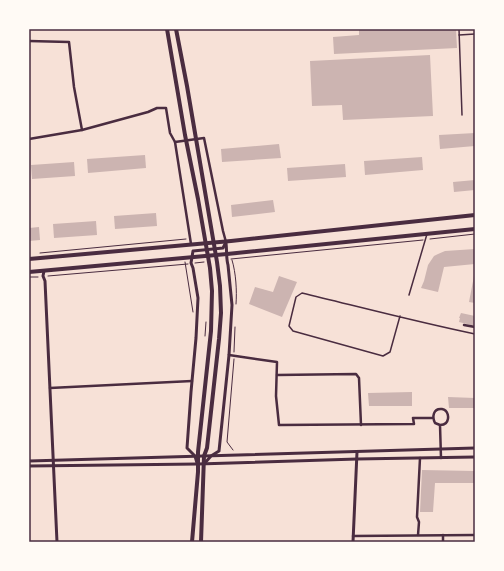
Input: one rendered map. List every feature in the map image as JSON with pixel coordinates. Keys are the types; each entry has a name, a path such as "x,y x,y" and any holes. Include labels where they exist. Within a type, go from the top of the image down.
{"main road":[{"path":"166,29 210,268 212,291 211,331 196,457 198,464 192,542"},
{"path":"176,29 187,86 220,286 219,340 207,448 204,456 201,542"},
{"path":"29,259 226,242 475,215"},
{"path":"29,272 475,229"}],"street":[{"path":"29,41 69,42 74,87 82,130"},
{"path":"29,139 82,130 148,112 157,108 166,108 170,133 175,142 191,244"},
{"path":"175,142 204,138 226,242 232,305 229,355 219,451 211,456 204,464"},
{"path":"196,457 187,448 198,298 191,257 193,251 223,248 226,242"},
{"path":"44,271 43,276 45,281 57,542"},
{"path":"464,325 475,327"},
{"path":"229,355 277,362 276,396 279,425 414,424 413,418 432,418"},
{"path":"277,375 356,374 359,378 361,425"},
{"path":"50,388 192,381"},
{"path":"442,409 448,416 448,421 445,424 440,425 435,423 432,418 433,413 442,409"},
{"path":"440,425 441,458"},
{"path":"29,461 475,448"},
{"path":"353,542 357,459 356,452"},
{"path":"29,466 204,464 475,457"},
{"path":"418,535 417,517 420,458"},
{"path":"443,535 443,542"},
{"path":"353,536 475,535"}],"lane":[{"path":"459,29 462,114"},
{"path":"459,35 475,34"},
{"path":"409,295 427,234"},
{"path":"400,316 390,352 383,356 293,331 289,326 296,297 302,293 400,316 475,334"}],"path":[{"path":"227,260 475,234"},
{"path":"36,253 190,239"},
{"path":"185,257 193,314"},
{"path":"29,277 185,265 205,262"}],"building":[{"path":"359,29 456,29 457,48 334,54 333,37 359,35"},
{"path":"430,55 433,116 343,120 342,105 312,106 310,61"},
{"path":"475,133 475,146 440,149 439,135"},
{"path":"279,144 281,158 222,162 221,149"},
{"path":"145,155 146,168 88,173 87,159"},
{"path":"422,157 423,170 365,175 364,161"},
{"path":"74,162 75,176 32,179 31,165"},
{"path":"345,164 346,177 288,181 287,168"},
{"path":"475,180 475,190 454,192 453,182"},
{"path":"273,200 275,212 232,217 231,205"},
{"path":"156,213 157,226 115,229 114,216"},
{"path":"96,221 97,235 54,238 53,224"},
{"path":"39,227 40,240 29,241 29,228"},
{"path":"475,249 475,264 444,267 438,292 421,288 428,265 434,256 445,251"},
{"path":"279,276 297,282 282,317 249,304 255,287 273,292"},
{"path":"475,276 475,303 469,302"},
{"path":"461,313 475,316 475,326 459,322"},
{"path":"412,392 412,406 369,406 368,393"},
{"path":"448,397 475,398 475,408 449,408"},
{"path":"422,470 475,471 475,483 435,483 433,512 420,512"}]}
